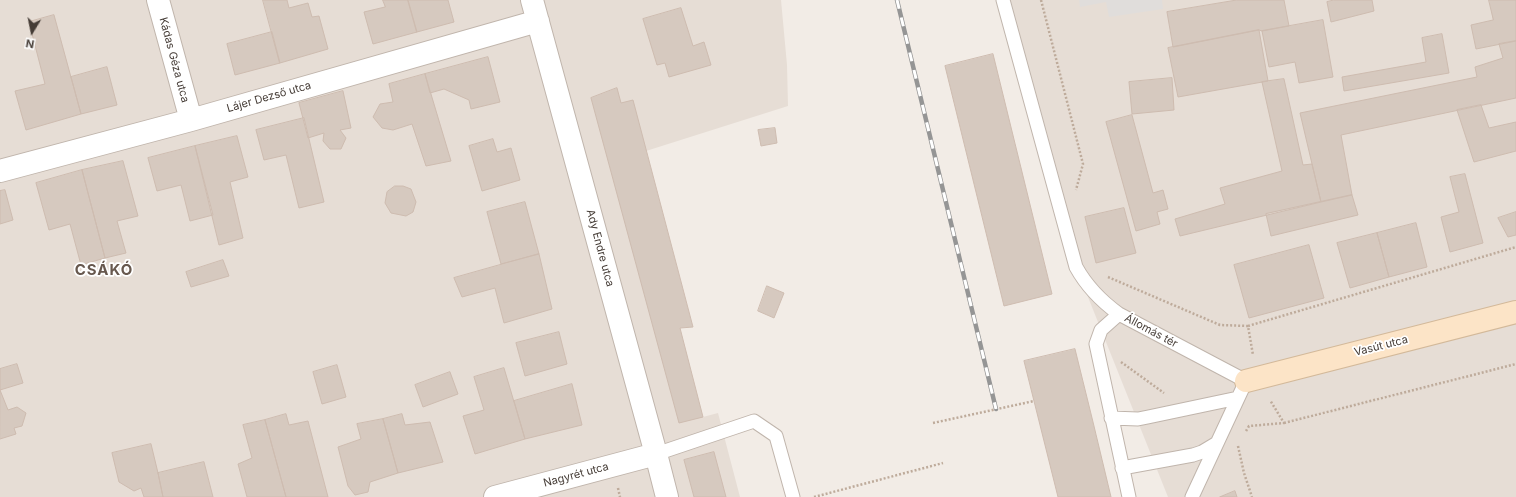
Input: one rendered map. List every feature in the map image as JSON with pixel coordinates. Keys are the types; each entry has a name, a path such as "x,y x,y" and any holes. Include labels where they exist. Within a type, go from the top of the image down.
{"street":[{"name":"Kádas Géza utca","path":"158,0 191,120"},
{"name":"Ady Endre utca","path":"532,0 667,497"},
{"name":"Lájer Dezső utca","path":"0,170 191,120 538,21"},
{"name":"Vasút utca","path":"1247,386 1516,312"},
{"name":"Nagyrét utca","path":"495,497 656,454"}],"lane":[{"path":"1003,0 1076,267 1083,280 1093,292 1119,314"},
{"name":"Állomás tér","path":"1096,344 1101,330 1119,314 1247,386"},
{"path":"1096,344 1128,497"},
{"path":"1112,418 1138,419 1186,409 1247,386"},
{"path":"1192,497 1217,443 1247,386"},
{"path":"656,454 754,421 776,436 793,497"},
{"path":"1122,468 1193,455 1202,452 1217,443"}],"path":[{"path":"1041,0 1083,164 1075,192"},
{"path":"1106,276 1220,325 1248,326 1516,246"},
{"path":"1248,326 1247,386 1284,423"},
{"path":"1096,344 1186,409"},
{"path":"1246,432 1249,426 1284,423 1516,364"},
{"path":"934,423 1034,401"},
{"path":"1242,439 1238,446 1244,473 1252,497"},
{"path":"814,497 943,463"}],"shaded area":[{"path":"0,0 781,0 787,65 788,106 646,151 680,328 703,417 718,413 740,497 0,497"},
{"path":"1003,0 1516,0 1516,497 1168,497 1076,267"},
{"path":"1079,0 1162,0 1163,9 1109,17 1106,2 1080,7"}],"building":[{"path":"263,0 287,0 289,8 308,3 312,17 319,16 328,49 280,63"},
{"path":"383,0 408,0 417,32 373,44 364,12 385,7"},
{"path":"408,0 448,0 454,22 417,32"},
{"path":"1237,0 1284,0 1289,26 1262,31 1259,30 1173,47 1167,12"},
{"path":"1334,0 1372,0 1374,11 1331,22 1327,2"},
{"path":"1489,0 1516,0 1516,41 1476,49 1471,25 1493,20"},
{"path":"681,8 693,46 704,42 711,65 669,77 665,63 657,65 643,19"},
{"path":"54,15 81,114 26,130 15,91 45,84 29,22"},
{"path":"1323,20 1333,77 1299,83 1295,62 1269,67 1262,31"},
{"path":"1259,30 1268,81 1178,97 1168,48"},
{"path":"272,32 280,63 235,75 227,44"},
{"path":"1442,34 1449,73 1344,91 1342,77 1426,62 1422,38"},
{"path":"1516,41 1516,98 1341,135 1352,195 1321,202 1300,113 1477,77 1475,67 1503,58 1499,44"},
{"path":"993,54 1052,294 1004,306 945,66"},
{"path":"488,57 500,102 471,109 469,100 444,89 430,93 425,74"},
{"path":"107,67 117,105 81,114 71,77"},
{"path":"425,74 451,161 426,166 412,124 393,130 382,128 373,117 380,104 393,102 389,84"},
{"path":"1172,78 1174,110 1132,114 1129,82"},
{"path":"1284,79 1303,165 1312,164 1321,202 1180,236 1175,219 1225,204 1220,188 1282,171 1262,82"},
{"path":"617,88 621,103 633,100 693,327 680,328 703,417 679,423 591,98"},
{"path":"343,91 351,128 340,130 346,138 341,149 330,149 323,141 324,133 308,138 299,103"},
{"path":"1481,105 1489,128 1516,122 1516,151 1474,162 1457,110"},
{"path":"1132,115 1153,193 1163,190 1168,209 1157,212 1160,224 1136,231 1106,122"},
{"path":"304,118 324,202 299,208 286,155 264,160 256,130"},
{"path":"775,128 777,143 761,146 758,130"},
{"path":"237,136 248,177 230,182 243,238 219,245 195,146"},
{"path":"493,139 497,152 511,148 520,180 482,191 469,146"},
{"path":"195,146 213,215 190,221 181,185 157,191 148,158"},
{"path":"123,161 138,216 117,221 126,253 105,258 82,170"},
{"path":"82,170 105,258 81,265 70,224 49,230 36,183"},
{"path":"1465,174 1483,243 1450,252 1441,217 1459,212 1450,177"},
{"path":"395,186 403,186 411,189 416,202 413,212 406,216 391,213 385,203 387,192"},
{"path":"5,190 13,220 0,224 0,191"},
{"path":"1352,195 1358,215 1271,236 1266,214"},
{"path":"525,202 539,254 501,264 487,212"},
{"path":"1124,208 1136,253 1096,263 1085,217"},
{"path":"1516,212 1516,235 1508,237 1498,218"},
{"path":"1416,223 1427,267 1389,277 1377,233"},
{"path":"1377,233 1389,277 1350,288 1337,243"},
{"path":"1309,245 1324,298 1249,318 1234,265"},
{"path":"539,254 552,309 504,323 495,288 462,297 454,278"},
{"path":"223,260 229,276 191,287 186,272"},
{"path":"767,286 784,293 774,318 758,311"},
{"path":"559,332 567,364 525,376 516,343"},
{"path":"1075,349 1111,497 1058,497 1024,361"},
{"path":"17,364 23,383 0,390 0,369"},
{"path":"337,365 346,397 322,404 313,372"},
{"path":"504,368 525,439 475,454 463,416 484,410 474,377"},
{"path":"450,372 458,394 423,407 415,385"},
{"path":"572,384 582,425 525,439 514,401"},
{"path":"0,390 8,410 17,407 26,413 22,426 14,428 16,434 0,439"},
{"path":"286,414 289,425 308,421 328,497 286,497 265,420"},
{"path":"402,414 405,425 430,422 443,462 398,473 383,419"},
{"path":"383,419 398,473 370,482 368,492 355,495 348,486 338,447 361,439 357,424"},
{"path":"265,420 286,497 247,497 238,464 252,458 243,425"},
{"path":"151,444 163,497 144,497 141,488 134,491 119,482 112,453"},
{"path":"714,452 726,497 694,497 684,460"},
{"path":"204,462 213,497 163,497 158,473"},
{"path":"1235,491 1237,497 1220,497"}],"railway":[{"path":"897,0 996,409"}],"district":[{"name":"CSÁKÓ","path":"104,270"}]}
